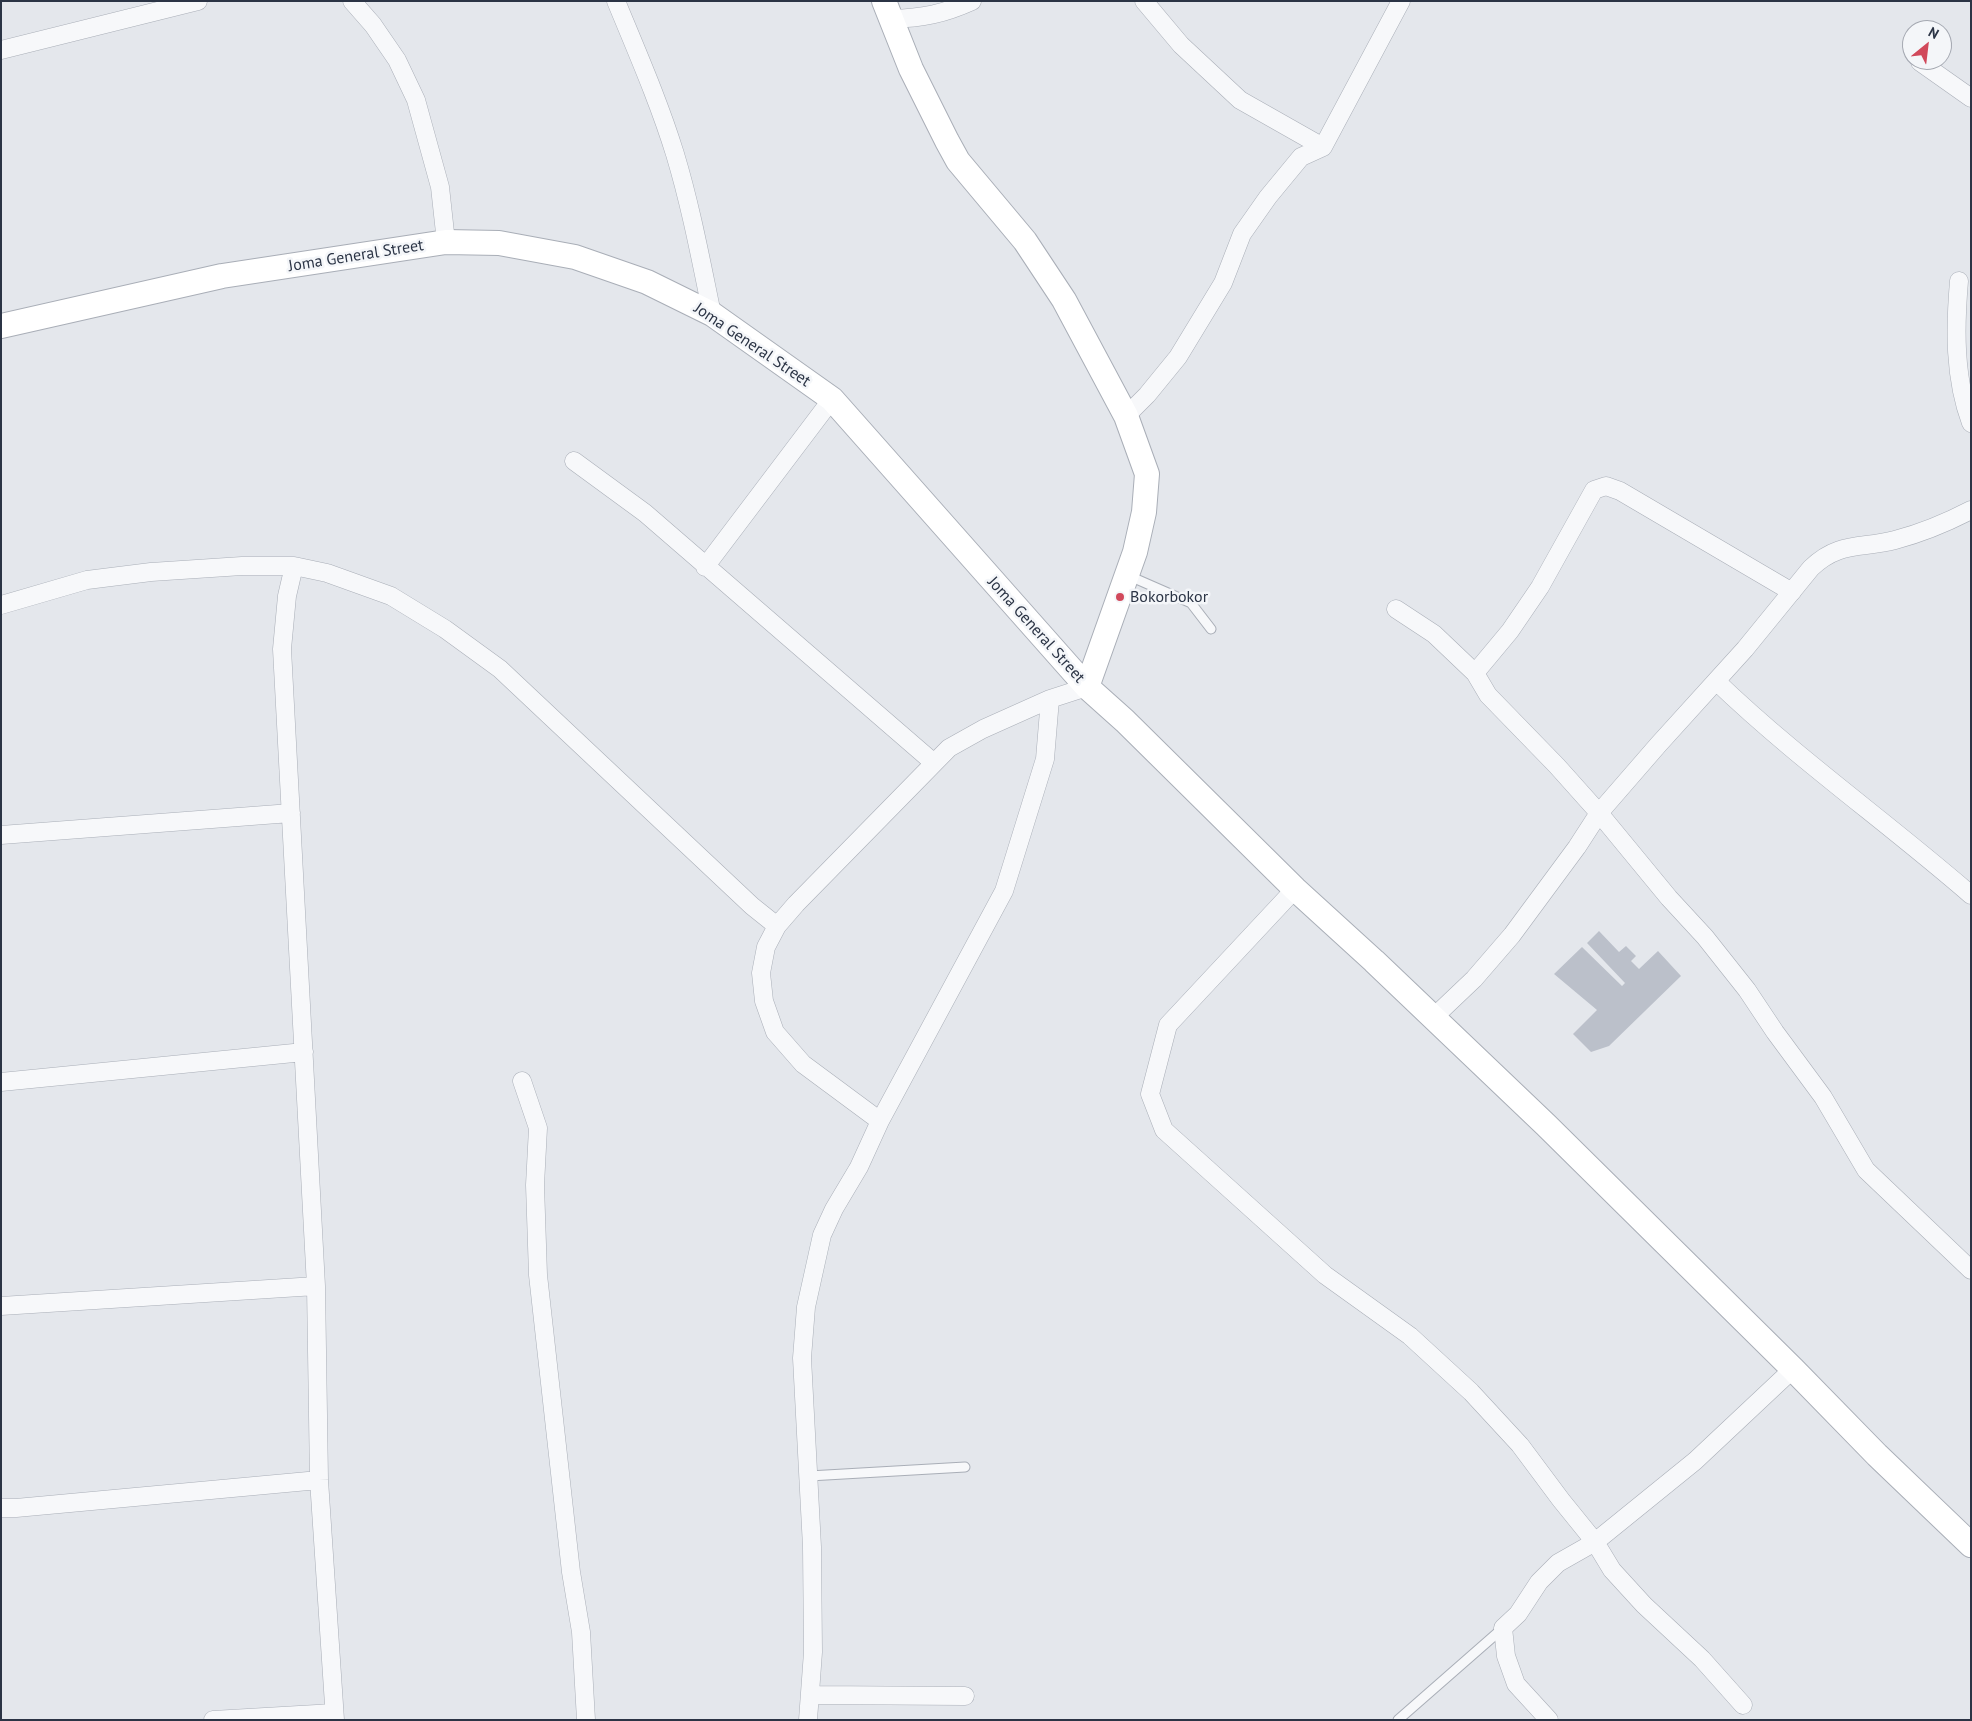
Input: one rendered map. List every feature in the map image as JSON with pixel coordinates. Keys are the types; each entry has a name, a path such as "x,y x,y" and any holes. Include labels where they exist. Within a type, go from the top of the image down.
{"street":[{"path":"1,50 198,1"},
{"path":"352,1 373,25 397,60 416,100 440,187 446,242"},
{"path":"616,1 653,91 675,154 693,223 712,314"},
{"path":"880,1121 803,1064 775,1032 764,1001 761,973 766,947 777,926 818,881 949,748 962,740 1050,699 1087,688 1135,552 1144,512 1146,474 1126,416 1064,300 1042,266 1025,241 958,161 911,69 888,10 933,16 950,12 972,1"},
{"path":"1144,1 1181,45 1240,100 1323,147"},
{"path":"1126,416 1147,395 1178,357 1223,283 1242,234 1268,197 1301,157 1323,147 1401,1"},
{"path":"1931,70 1971,98"},
{"name":"Joma General Street","path":"1,326 222,276 446,242 499,243 575,257 647,282 712,314 832,399 1087,688 1125,721 1296,889 1434,1017 1793,1368 1877,1455 1971,1545"},
{"path":"1959,281 1956,322 1957,349 1964,404 1971,423"},
{"path":"705,567 832,399"},
{"path":"574,461 645,513 705,567 934,763"},
{"path":"1475,673 1510,631 1540,587 1594,490 1606,486 1620,491 1792,592"},
{"path":"1434,1017 1474,979 1512,935 1577,847 1599,813 1822,558 1840,549 1892,541 1938,527 1971,510"},
{"path":"1,605 87,580 207,567 294,566 327,573 391,596 445,629 500,669 752,906 777,926"},
{"path":"212,1720 334,1716 319,1480 316,1286 282,649 287,596 294,566"},
{"path":"1396,609 1434,634 1475,673 1488,695 1557,766 1599,813 1669,898 1705,937 1747,990 1823,1097 1866,1170 1971,1270"},
{"path":"1716,681 1757,721 1971,895"},
{"path":"808,1720 812,1695 814,1652 809,1476 802,1358 806,1308 822,1235 834,1209 859,1167 880,1121 1004,891 1045,759 1050,699"},
{"path":"1,835 291,813"},
{"path":"1296,889 1168,1025 1150,1094 1164,1130 1325,1275 1410,1336 1471,1392 1520,1445 1560,1500 1596,1542 1612,1570 1637,1598 1702,1659 1743,1705"},
{"path":"1,1082 304,1052"},
{"path":"522,1081 538,1128 535,1185 538,1275 571,1572 581,1632 586,1720"},
{"path":"1,1306 316,1286"},
{"path":"1549,1720 1516,1684 1506,1656 1503,1628 1518,1614 1539,1582 1558,1563 1596,1542 1695,1461 1793,1368"},
{"path":"1,1508 319,1480"},
{"path":"812,1695 965,1696"}],"lane":[{"path":"1127,574 1191,603 1211,629"},
{"path":"809,1476 965,1467"},
{"path":"1398,1720 1503,1628"}],"building":[{"path":"1599,931 1619,952 1626,946 1636,956 1631,961 1639,969 1658,951 1681,976 1609,1046 1591,1052 1573,1034 1597,1010 1554,974 1582,947 1622,986 1625,983 1587,943"}],"place":[{"name":"Bokorbokor","path":"1120,597"}]}
